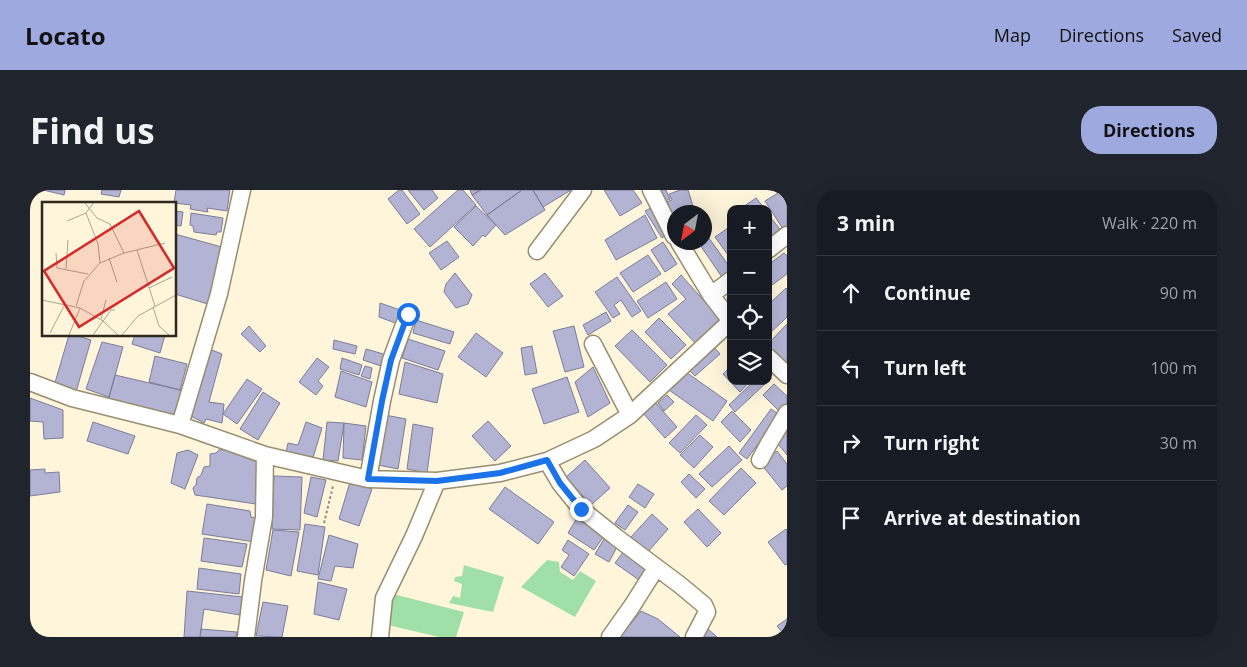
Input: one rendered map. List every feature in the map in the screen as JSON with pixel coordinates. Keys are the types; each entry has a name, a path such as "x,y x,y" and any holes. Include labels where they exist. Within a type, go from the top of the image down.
{"street":[{"path":"180,425 219,294 242,190"},
{"path":"537,251 583,190"},
{"path":"651,190 667,222"},
{"path":"772,247 787,235"},
{"path":"683,250 711,295 727,316"},
{"path":"711,295 727,283"},
{"path":"368,479 391,360 408,314"},
{"path":"30,382 72,398 180,425 265,455 368,479 437,481 500,473 547,460 594,439 630,415 727,325"},
{"path":"593,344 630,415"},
{"path":"772,361 786,374"},
{"path":"760,460 787,413"},
{"path":"246,637 264,517 265,455"},
{"path":"547,460 560,483 581,509 704,605 707,612 694,637"},
{"path":"380,637 384,598 414,536 437,481"},
{"path":"610,637 656,568"}],"path":[{"path":"324,523 337,472"}],"green space":[{"path":"547,560 559,562 560,572 573,580 580,571 596,581 575,617 521,587"},
{"path":"464,565 504,577 493,612 449,603 453,596 460,598 462,584 454,581 455,577 462,576"},
{"path":"393,594 464,612 456,637 439,637 388,625"}],"building":[{"path":"43,190 65,190 64,195"},
{"path":"102,190 121,190 119,197 101,194"},
{"path":"176,190 230,190 227,211 207,208 208,212 190,209 191,205 174,202"},
{"path":"399,190 402,190 420,214 407,224 388,199"},
{"path":"408,190 432,190 438,198 424,210"},
{"path":"458,190 463,190 476,205 430,247 414,229"},
{"path":"470,190 481,190 472,195"},
{"path":"480,190 522,190 487,215 472,195"},
{"path":"522,190 533,190 545,210 505,235 487,215"},
{"path":"533,190 571,190 543,207"},
{"path":"604,190 633,190 642,203 620,216"},
{"path":"658,190 666,190 670,199 663,202"},
{"path":"680,190 688,190 693,205 668,205 667,202 672,200 669,194"},
{"path":"783,190 787,196 787,231 785,232 772,212 772,205 768,205 765,201"},
{"path":"756,198 762,205 746,205"},
{"path":"476,206 496,225 473,246 454,227"},
{"path":"655,206 667,225 667,234 662,238 645,211"},
{"path":"176,211 183,212 181,226 176,225"},
{"path":"191,213 223,218 221,232 217,232 216,235 194,232 193,226 190,225"},
{"path":"645,215 657,238 616,260 605,240"},
{"path":"772,219 782,232 772,238"},
{"path":"727,229 727,254 715,237"},
{"path":"176,234 229,249 211,305 176,294"},
{"path":"447,241 459,257 441,270 429,253"},
{"path":"663,242 677,264 665,272 651,250"},
{"path":"712,242 727,263 727,278 724,280 703,250 712,250"},
{"path":"784,253 787,256 787,274 772,285 772,262"},
{"path":"648,255 661,274 633,292 620,273"},
{"path":"455,273 472,295 468,304 456,308 444,292 446,284"},
{"path":"545,273 563,296 548,307 530,284"},
{"path":"681,275 722,321 696,344 668,314 686,299 672,284"},
{"path":"617,277 641,311 632,317 621,300 614,305 620,314 613,318 595,292"},
{"path":"666,282 677,299 648,318 637,301"},
{"path":"787,289 787,317 772,331 772,301"},
{"path":"380,303 403,311 398,324 379,317"},
{"path":"606,312 611,321 588,335 583,325"},
{"path":"659,318 686,345 671,359 645,332"},
{"path":"416,320 454,332 450,344 413,333"},
{"path":"787,324 787,365 772,354 772,340"},
{"path":"249,326 266,346 260,352 241,334"},
{"path":"574,326 584,367 565,372 553,331"},
{"path":"632,330 667,365 650,382 615,346"},
{"path":"476,333 503,353 486,377 458,357"},
{"path":"69,336 78,336 91,340 76,392 54,386"},
{"path":"135,336 165,336 160,353 132,344"},
{"path":"408,339 445,351 438,370 402,358"},
{"path":"334,340 357,346 355,354 333,349"},
{"path":"102,342 123,347 109,397 86,389"},
{"path":"532,346 537,373 525,375 521,348"},
{"path":"713,346 720,354 695,376 688,369"},
{"path":"207,348 222,354 209,402 224,404 222,423 206,419 204,423 187,414"},
{"path":"366,349 387,355 384,367 363,360"},
{"path":"155,356 187,364 180,390 149,382"},
{"path":"317,358 329,367 318,381 323,386 316,395 299,382"},
{"path":"342,358 362,365 359,375 340,369"},
{"path":"405,362 443,374 437,403 399,394"},
{"path":"365,366 372,368 370,379 361,376"},
{"path":"593,367 610,403 588,417 575,382"},
{"path":"683,370 727,401 713,421 669,390"},
{"path":"727,370 727,378 723,374"},
{"path":"341,371 372,382 366,407 335,397"},
{"path":"115,375 180,390 184,389 176,417 108,401"},
{"path":"567,377 579,412 544,424 532,389"},
{"path":"247,379 262,389 237,424 223,414"},
{"path":"774,384 787,396 787,407 781,413 763,395"},
{"path":"733,385 746,385 740,392"},
{"path":"750,385 764,385 735,412 729,405"},
{"path":"263,392 280,403 258,440 240,429"},
{"path":"667,395 674,402 664,411 658,403"},
{"path":"30,398 63,410 63,438 44,439 43,422 30,421"},
{"path":"655,402 677,427 665,438 643,413"},
{"path":"771,409 780,415 747,459 739,453"},
{"path":"732,411 751,430 740,442 721,422"},
{"path":"385,415 406,419 398,469 378,465"},
{"path":"696,415 707,425 680,453 669,443"},
{"path":"787,418 787,455 774,439"},
{"path":"488,421 511,446 495,461 472,436"},
{"path":"93,422 135,436 128,454 87,441"},
{"path":"306,422 322,428 312,461 286,453 288,443 298,445"},
{"path":"327,422 344,423 338,461 323,460"},
{"path":"344,423 366,426 362,460 343,458"},
{"path":"413,424 433,428 427,473 407,469"},
{"path":"700,435 713,447 694,468 680,455"},
{"path":"729,446 742,460 712,487 699,474"},
{"path":"228,449 252,460 260,461 256,504 195,495 193,488 204,467 210,466 210,454"},
{"path":"188,450 198,455 185,489 171,483 177,453"},
{"path":"777,451 787,464 787,486 782,490 761,464"},
{"path":"585,460 610,488 591,505 566,477"},
{"path":"741,468 756,483 724,515 709,501"},
{"path":"45,469 45,473 59,472 60,492 30,496 30,470"},
{"path":"689,474 705,489 696,498 681,482"},
{"path":"274,476 302,477 300,530 272,529"},
{"path":"311,477 326,480 317,517 304,513"},
{"path":"350,482 372,489 359,526 339,519"},
{"path":"638,484 654,494 645,508 629,497"},
{"path":"505,487 554,522 538,544 489,509"},
{"path":"207,504 250,511 251,517 257,518 255,542 202,534"},
{"path":"628,505 638,512 625,530 615,523"},
{"path":"698,509 721,533 707,547 684,522"},
{"path":"652,514 668,529 647,553 631,537"},
{"path":"577,518 604,536 594,550 568,533"},
{"path":"305,524 325,527 318,575 297,571"},
{"path":"786,529 787,564 785,565 768,542"},
{"path":"273,530 299,532 291,576 266,570"},
{"path":"329,535 358,544 353,568 335,566 331,581 318,579"},
{"path":"204,538 247,544 242,567 201,561"},
{"path":"604,539 617,547 609,562 595,554"},
{"path":"568,540 589,554 574,576 561,567 569,555 562,550"},
{"path":"624,551 648,568 639,580 615,563"},
{"path":"199,568 241,574 239,594 197,589"},
{"path":"318,582 347,589 339,620 314,614"},
{"path":"187,591 243,597 240,615 204,609 200,637 184,637"},
{"path":"263,602 288,606 282,637 256,636"},
{"path":"641,611 658,619 680,637 620,637"},
{"path":"787,619 787,637 786,637 777,626"},
{"path":"201,629 237,632 236,637 200,637"},
{"path":"708,629 717,637 700,637"}],"route":[{"path":"408,314 391,360 368,479 437,481 500,473 547,460 560,483 581,509"}]}
